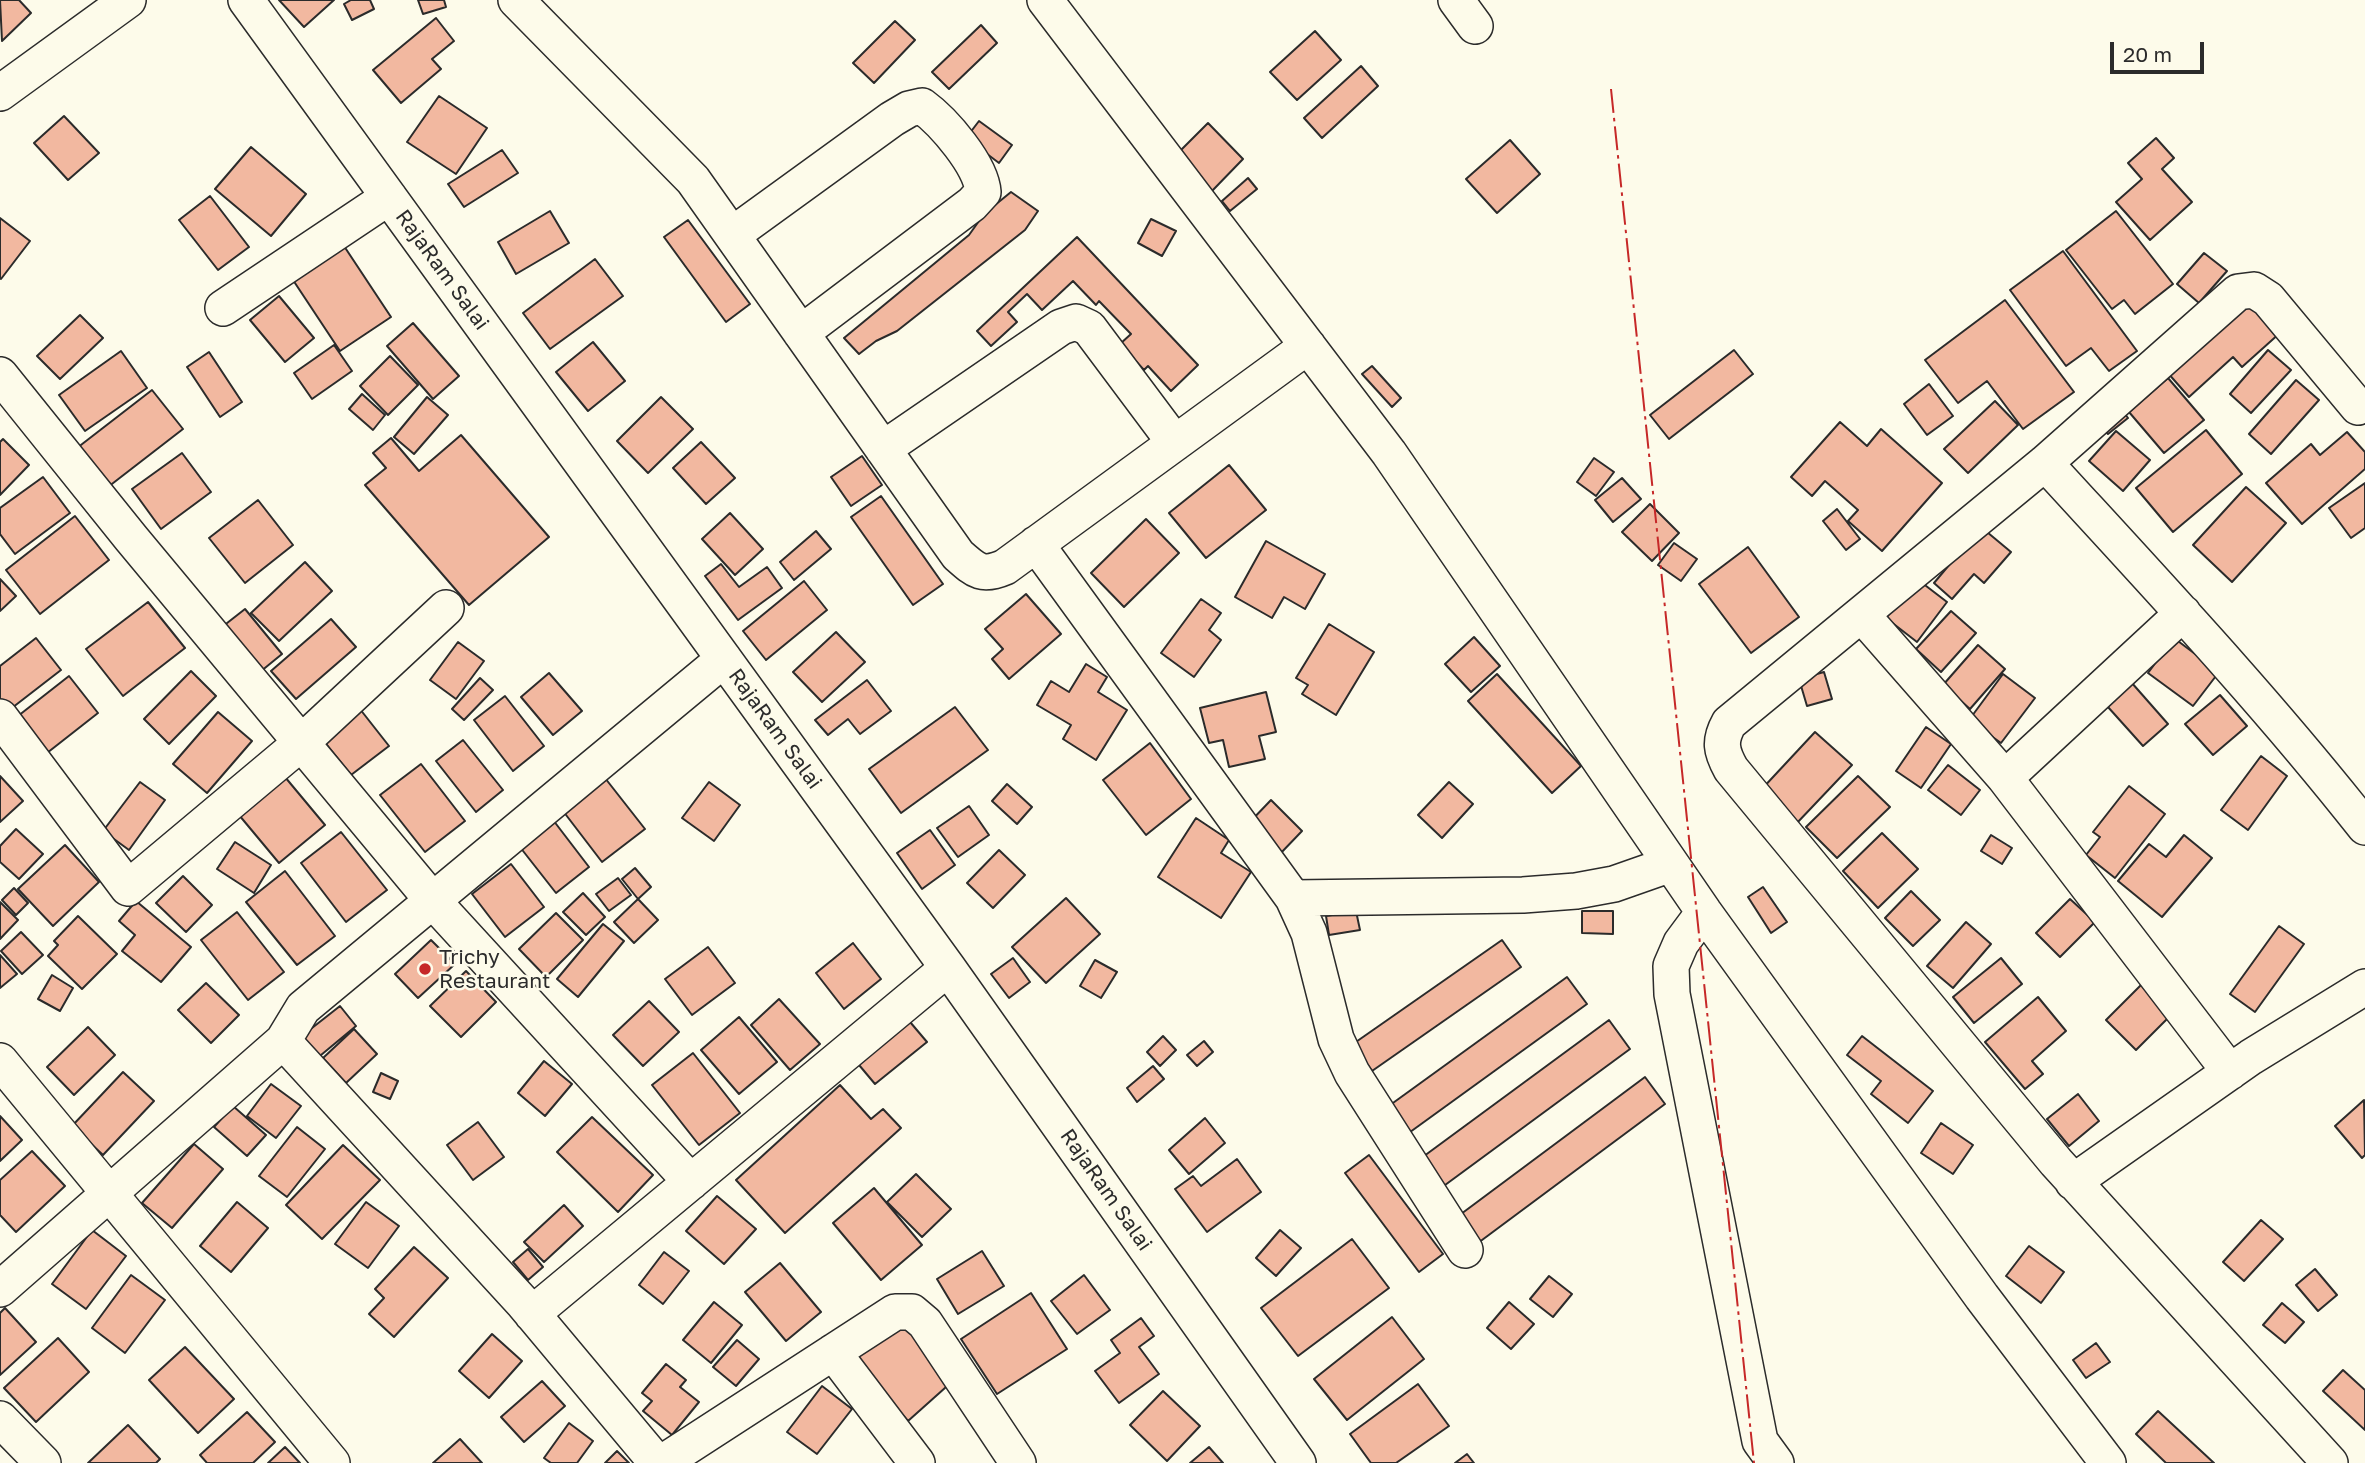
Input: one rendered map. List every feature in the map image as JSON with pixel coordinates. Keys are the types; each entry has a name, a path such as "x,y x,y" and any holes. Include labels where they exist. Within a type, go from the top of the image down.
{"street":[{"path":"0,93 128,0"},
{"name":"RajaRam Salai","path":"246,0 948,968 1298,1463"},
{"path":"516,0 693,180 958,555 975,570 990,573 1005,567 1308,346"},
{"path":"1045,0 1389,453 1704,912 1982,1297 2108,1463"},
{"path":"732,235 891,119 909,109 922,106 934,115 976,167 982,180 983,192 972,204 801,333"},
{"path":"223,308 389,197"},
{"path":"2330,1463 2073,1182 1731,769 1721,751 1722,736 1729,723 2045,463 2238,292 2254,290 2268,299 2363,408"},
{"path":"883,449 1061,327 1076,322 1089,328 1175,443"},
{"path":"0,374 139,548 433,901 691,1182"},
{"path":"2045,463 2183,613 2322,771 2365,827"},
{"path":"1036,544 1293,898 1309,933 1336,1040 1352,1073 1465,1250"},
{"path":"0,717 128,888 301,743 446,608"},
{"path":"2005,778 2183,613"},
{"path":"1862,615 2005,778 2230,1072"},
{"path":"0,1289 283,1041 303,1008 724,659"},
{"path":"1293,898 1523,895 1576,891 1614,884 1671,864"},
{"path":"1704,912 1681,943 1671,966 1672,994 1760,1441 1776,1463"},
{"path":"532,1314 948,968"},
{"path":"2073,1182 2230,1072 2365,987"},
{"path":"283,1041 532,1314 657,1463"},
{"path":"0,1061 332,1463"},
{"path":"662,1463 895,1312 912,1312 925,1323 1017,1463"},
{"path":"833,1352 917,1463"},
{"path":"0,1419 43,1463"}],"building":[{"path":"0,0 19,0 31,13 2,41"},
{"path":"279,0 334,0 304,27"},
{"path":"351,0 370,0 374,9 352,20 344,4"},
{"path":"418,0 444,0 446,7 423,14"},
{"path":"436,18 454,41 432,59 441,69 401,103 373,70"},
{"path":"895,21 915,40 874,83 853,63"},
{"path":"981,25 997,43 949,89 932,72"},
{"path":"1315,31 1341,60 1297,100 1270,72"},
{"path":"1361,66 1378,86 1322,138 1304,118"},
{"path":"439,96 487,128 456,174 407,142"},
{"path":"64,116 99,153 68,180 34,143"},
{"path":"979,121 1012,145 999,163 966,138"},
{"path":"1208,123 1243,159 1212,191 1176,155"},
{"path":"2156,138 2174,158 2162,169 2192,202 2150,240 2116,202 2142,179 2128,163"},
{"path":"1510,140 1540,174 1497,213 1466,179"},
{"path":"251,147 306,194 271,236 215,189"},
{"path":"502,150 518,173 464,207 448,184"},
{"path":"1248,178 1257,189 1230,211 1222,201"},
{"path":"1011,192 1038,211 1025,230 897,331 876,341 859,354 844,338 969,235 984,214"},
{"path":"210,196 249,247 218,270 179,220"},
{"path":"550,211 569,243 516,274 498,242"},
{"path":"2116,211 2173,284 2135,314 2124,300 2112,309 2066,250"},
{"path":"0,218 30,241 1,279 0,278"},
{"path":"1151,219 1176,231 1162,256 1138,243"},
{"path":"688,220 750,304 726,322 664,237"},
{"path":"1077,237 1198,365 1171,391 1148,366 1144,370 1120,344 1131,334 1099,301 1096,305 1073,281 1042,310 1027,294 1008,312 1017,322 991,346 977,331"},
{"path":"342,243 391,317 340,351 291,277"},
{"path":"2063,251 2137,351 2109,371 2091,348 2066,366 2010,290"},
{"path":"2204,253 2227,271 2199,303 2177,284"},
{"path":"595,259 623,296 550,349 523,313"},
{"path":"279,296 314,338 285,362 250,320"},
{"path":"2250,298 2281,332 2242,367 2233,357 2189,397 2167,372"},
{"path":"2005,300 2074,392 2023,429 1987,381 1958,403 1925,360"},
{"path":"80,315 103,338 60,379 37,356"},
{"path":"413,323 459,376 433,399 387,346"},
{"path":"593,342 625,381 588,411 556,372"},
{"path":"334,345 352,371 312,399 294,373"},
{"path":"1734,350 1753,374 1669,439 1650,415"},
{"path":"2268,350 2291,370 2251,413 2230,394"},
{"path":"121,351 147,388 85,431 59,395"},
{"path":"209,352 242,402 220,417 187,367"},
{"path":"390,356 418,385 388,415 360,386"},
{"path":"1372,366 1401,398 1392,407 1362,374"},
{"path":"2168,378 2204,420 2164,453 2129,412"},
{"path":"2296,380 2319,400 2271,454 2249,434"},
{"path":"1929,384 1953,416 1927,435 1904,404"},
{"path":"152,390 183,429 108,487 77,448"},
{"path":"362,394 385,415 373,430 349,409"},
{"path":"427,397 448,415 414,454 394,437"},
{"path":"661,397 693,429 648,473 617,441"},
{"path":"1995,401 2018,425 1968,473 1944,449"},
{"path":"2117,404 2128,418 2108,434 2096,421"},
{"path":"1840,422 1867,446 1881,429 1942,483 1882,551 1848,521 1858,510 1825,481 1812,496 1791,477"},
{"path":"2206,430 2242,474 2173,532 2136,488"},
{"path":"2116,431 2150,460 2123,491 2089,461"},
{"path":"2347,432 2365,452 2365,469 2302,524 2266,483 2311,444 2320,455"},
{"path":"461,435 549,537 469,605 365,485 386,468 373,453 391,438 419,471"},
{"path":"3,439 29,465 0,495 0,442"},
{"path":"701,442 735,478 706,504 673,468"},
{"path":"182,453 211,492 161,529 132,489"},
{"path":"862,456 882,485 851,506 831,477"},
{"path":"1594,458 1614,472 1596,496 1577,482"},
{"path":"1229,465 1266,510 1206,558 1169,513"},
{"path":"43,477 70,513 15,554 0,534 0,508"},
{"path":"1622,478 1641,499 1613,522 1595,500"},
{"path":"2365,483 2365,528 2351,538 2329,508"},
{"path":"2246,487 2286,523 2232,582 2193,545"},
{"path":"881,496 943,584 913,605 851,517"},
{"path":"258,500 293,545 245,583 209,538"},
{"path":"1650,504 1679,533 1652,561 1622,532"},
{"path":"1837,509 1860,539 1846,550 1823,521"},
{"path":"730,513 763,549 735,575 702,539"},
{"path":"75,516 109,560 40,614 6,570"},
{"path":"1146,519 1179,553 1124,607 1091,573"},
{"path":"1981,527 2011,552 1984,583 1974,574 1952,599 1934,583"},
{"path":"816,531 831,549 794,580 780,562"},
{"path":"1266,541 1325,574 1305,609 1284,597 1272,618 1235,597"},
{"path":"1674,543 1697,559 1681,581 1658,565"},
{"path":"1748,547 1799,617 1751,653 1699,584"},
{"path":"305,562 332,591 279,641 251,613"},
{"path":"721,564 739,587 767,567 782,588 738,620 705,576"},
{"path":"0,579 16,596 0,611"},
{"path":"1917,579 1947,602 1917,642 1886,618"},
{"path":"804,581 827,610 766,660 743,631"},
{"path":"1026,594 1061,634 1009,679 992,659 1003,649 985,629"},
{"path":"1201,599 1221,613 1209,630 1221,640 1194,677 1161,653"},
{"path":"148,602 185,648 123,696 86,649"},
{"path":"245,609 282,654 260,672 222,627"},
{"path":"1951,611 1976,633 1941,672 1916,649"},
{"path":"331,619 356,647 296,699 271,671"},
{"path":"1329,624 1374,652 1336,715 1302,694 1308,685 1296,678"},
{"path":"836,632 865,662 822,702 793,672"},
{"path":"1474,637 1500,666 1471,692 1445,664"},
{"path":"36,638 61,670 8,711 0,702 0,666"},
{"path":"2174,638 2219,672 2193,706 2148,673"},
{"path":"458,642 484,661 456,699 430,680"},
{"path":"1978,645 2005,669 1970,709 1943,685"},
{"path":"1086,664 1107,677 1098,692 1127,710 1096,760 1063,739 1071,725 1037,705 1051,681 1069,692"},
{"path":"191,671 216,696 169,744 144,719"},
{"path":"1824,672 1832,699 1807,706 1799,679"},
{"path":"549,673 582,711 553,735 521,697"},
{"path":"1497,674 1581,766 1552,793 1468,701"},
{"path":"2003,674 2035,698 2001,743 1969,720"},
{"path":"2124,674 2168,724 2143,746 2099,697"},
{"path":"69,676 98,713 47,753 18,716"},
{"path":"480,678 493,690 464,720 452,709"},
{"path":"867,680 891,711 860,734 848,719 828,735 815,720"},
{"path":"1266,692 1276,732 1259,736 1265,759 1229,767 1223,740 1209,743 1200,708"},
{"path":"2220,695 2247,726 2213,755 2185,724"},
{"path":"505,696 544,746 513,771 474,720"},
{"path":"356,704 389,746 351,775 318,734"},
{"path":"955,707 988,750 901,813 869,769"},
{"path":"218,712 252,741 207,793 173,764"},
{"path":"1926,727 1951,744 1921,788 1896,771"},
{"path":"1815,732 1852,765 1796,824 1760,791"},
{"path":"463,740 503,790 476,812 436,761"},
{"path":"1150,743 1191,799 1146,835 1103,780"},
{"path":"2261,756 2287,776 2248,830 2221,810"},
{"path":"421,764 465,821 425,852 380,795"},
{"path":"1948,765 1980,790 1961,815 1928,790"},
{"path":"280,771 325,825 279,863 234,809"},
{"path":"0,776 23,801 0,822"},
{"path":"1858,776 1890,807 1837,858 1806,827"},
{"path":"605,778 645,829 602,862 563,811"},
{"path":"140,782 165,800 129,850 103,831"},
{"path":"709,782 740,805 714,841 682,818"},
{"path":"1449,782 1473,804 1442,838 1418,815"},
{"path":"1007,784 1032,807 1017,824 992,801"},
{"path":"2129,786 2165,814 2115,878 2086,855 2100,837 2093,832"},
{"path":"1271,800 1302,831 1279,855 1247,825"},
{"path":"969,806 989,835 958,857 937,828"},
{"path":"550,816 589,867 556,893 516,842"},
{"path":"1196,818 1229,840 1221,853 1251,872 1221,918 1158,877"},
{"path":"16,829 43,854 19,879 0,862 0,846"},
{"path":"930,830 955,865 922,889 897,853"},
{"path":"341,832 387,890 346,922 301,863"},
{"path":"1882,833 1918,869 1878,908 1843,871"},
{"path":"1991,835 2012,848 2002,864 1981,851"},
{"path":"2184,835 2212,858 2162,917 2118,881 2149,844 2166,857"},
{"path":"235,842 271,865 254,893 217,869"},
{"path":"65,845 99,882 53,926 18,889"},
{"path":"999,850 1025,875 993,908 967,883"},
{"path":"511,864 544,907 505,937 472,894"},
{"path":"635,868 651,887 638,899 622,879"},
{"path":"285,871 335,936 297,965 246,902"},
{"path":"183,876 212,905 186,932 156,903"},
{"path":"618,878 631,895 609,911 596,894"},
{"path":"1763,887 1787,922 1771,933 1748,897"},
{"path":"14,888 28,903 16,915 2,900"},
{"path":"1911,891 1940,920 1913,946 1885,918"},
{"path":"583,893 605,917 586,935 563,912"},
{"path":"1066,898 1100,934 1046,983 1012,947"},
{"path":"638,899 658,920 634,943 614,922"},
{"path":"2070,899 2095,922 2060,957 2036,933"},
{"path":"136,901 191,947 161,982 122,951 135,935 119,921"},
{"path":"0,902 18,920 0,939"},
{"path":"1356,911 1360,930 1329,935 1326,916"},
{"path":"1582,911 1613,911 1613,934 1582,933"},
{"path":"237,912 284,972 248,1000 201,940"},
{"path":"556,913 583,940 546,977 519,949"},
{"path":"78,916 117,954 82,989 48,956 58,945 54,941"},
{"path":"1966,922 1991,944 1953,988 1927,966"},
{"path":"603,924 624,941 578,997 557,979"},
{"path":"2279,926 2304,944 2255,1012 2230,994"},
{"path":"21,932 43,955 22,974 1,951"},
{"name":"Trichy Restaurant","path":"431,940 455,964 418,998 395,974"},
{"path":"1502,940 1521,967 1372,1071 1353,1044"},
{"path":"853,943 881,979 844,1009 816,973"},
{"path":"708,947 735,983 692,1015 665,979"},
{"path":"0,955 17,974 0,988"},
{"path":"1013,958 1030,982 1009,998 991,974"},
{"path":"2001,958 2022,984 1974,1023 1953,997"},
{"path":"1095,960 1117,972 1101,998 1080,986"},
{"path":"466,971 496,1002 461,1037 430,1006"},
{"path":"52,975 73,988 60,1011 38,999"},
{"path":"1567,977 1587,1004 1406,1135 1386,1108"},
{"path":"206,983 239,1015 211,1043 178,1010"},
{"path":"2141,985 2171,1015 2136,1050 2106,1020"},
{"path":"2038,997 2066,1031 2032,1061 2043,1074 2025,1089 1985,1042"},
{"path":"779,999 820,1044 790,1070 751,1025"},
{"path":"649,1001 679,1032 643,1066 613,1035"},
{"path":"340,1006 356,1026 315,1060 298,1039"},
{"path":"905,1016 927,1042 875,1084 854,1059"},
{"path":"739,1017 777,1062 739,1094 701,1050"},
{"path":"1609,1020 1630,1049 1441,1188 1420,1159"},
{"path":"88,1027 115,1055 74,1095 47,1067"},
{"path":"354,1029 377,1054 346,1083 323,1058"},
{"path":"1163,1036 1176,1050 1160,1066 1147,1052"},
{"path":"1862,1036 1933,1091 1908,1123 1871,1094 1881,1081 1847,1055"},
{"path":"1204,1041 1213,1052 1197,1066 1187,1055"},
{"path":"693,1053 740,1113 699,1145 652,1085"},
{"path":"544,1061 572,1084 545,1116 518,1093"},
{"path":"1153,1066 1164,1079 1137,1102 1127,1088"},
{"path":"123,1072 154,1101 103,1155 72,1126"},
{"path":"381,1073 398,1081 390,1099 373,1092"},
{"path":"1645,1077 1665,1104 1478,1243 1457,1217"},
{"path":"271,1084 301,1106 276,1138 247,1116"},
{"path":"840,1085 871,1119 883,1109 901,1128 785,1233 736,1180"},
{"path":"2078,1094 2099,1121 2069,1146 2047,1119"},
{"path":"2364,1100 2365,1155 2362,1158 2335,1126"},
{"path":"233,1106 266,1135 247,1156 214,1127"},
{"path":"0,1116 22,1140 0,1161"},
{"path":"592,1117 653,1175 618,1212 557,1152"},
{"path":"1205,1118 1225,1143 1189,1174 1169,1150"},
{"path":"478,1122 504,1157 473,1180 447,1145"},
{"path":"1941,1123 1973,1145 1953,1174 1921,1153"},
{"path":"297,1127 325,1149 287,1197 259,1176"},
{"path":"194,1144 223,1169 172,1228 142,1203"},
{"path":"343,1145 380,1180 322,1239 286,1205"},
{"path":"32,1151 65,1186 16,1232 0,1215 0,1180"},
{"path":"1369,1155 1443,1254 1419,1272 1345,1173"},
{"path":"1237,1159 1261,1192 1207,1232 1175,1189 1193,1176 1201,1186"},
{"path":"916,1174 951,1209 922,1237 887,1202"},
{"path":"874,1188 922,1245 881,1280 833,1223"},
{"path":"717,1196 756,1229 724,1264 686,1231"},
{"path":"237,1202 268,1228 231,1272 200,1246"},
{"path":"366,1202 399,1226 368,1268 335,1244"},
{"path":"564,1205 583,1226 544,1262 524,1242"},
{"path":"2261,1220 2283,1239 2244,1281 2223,1262"},
{"path":"92,1230 126,1256 86,1309 52,1284"},
{"path":"1280,1230 1301,1248 1276,1276 1256,1258"},
{"path":"1352,1239 1389,1288 1298,1356 1261,1308"},
{"path":"2029,1246 2064,1272 2041,1303 2006,1276"},
{"path":"414,1247 448,1278 394,1337 369,1314 384,1298 375,1289"},
{"path":"528,1249 543,1267 528,1280 513,1262"},
{"path":"982,1251 1004,1286 958,1314 937,1279"},
{"path":"664,1252 689,1271 663,1304 639,1285"},
{"path":"780,1263 821,1312 786,1341 745,1292"},
{"path":"2315,1269 2337,1295 2318,1311 2296,1285"},
{"path":"131,1275 165,1300 125,1353 92,1328"},
{"path":"1084,1275 1110,1310 1077,1334 1051,1301"},
{"path":"1549,1276 1572,1294 1553,1317 1530,1299"},
{"path":"1031,1293 1067,1349 997,1394 961,1339"},
{"path":"714,1302 742,1325 711,1363 683,1340"},
{"path":"1509,1302 1534,1324 1511,1349 1487,1328"},
{"path":"2282,1303 2304,1322 2285,1343 2263,1325"},
{"path":"5,1308 36,1342 0,1375 0,1313"},
{"path":"897,1315 955,1379 908,1421 850,1357"},
{"path":"1392,1317 1424,1359 1347,1420 1314,1379"},
{"path":"1141,1318 1154,1336 1139,1347 1159,1374 1119,1403 1095,1371 1120,1353 1111,1340"},
{"path":"492,1334 522,1361 489,1398 459,1371"},
{"path":"58,1338 89,1372 36,1422 4,1388"},
{"path":"737,1340 759,1359 736,1386 713,1367"},
{"path":"2096,1343 2110,1362 2086,1378 2073,1360"},
{"path":"185,1347 234,1399 198,1433 149,1380"},
{"path":"666,1364 686,1380 680,1387 699,1402 672,1435 643,1411 652,1401 642,1393"},
{"path":"2343,1370 2365,1390 2365,1430 2323,1391"},
{"path":"542,1381 565,1406 524,1442 501,1417"},
{"path":"1418,1384 1449,1426 1396,1463 1371,1463 1350,1434"},
{"path":"822,1386 852,1409 817,1454 787,1432"},
{"path":"1163,1391 1200,1426 1167,1461 1130,1425"},
{"path":"2158,1411 2214,1463 2166,1463 2136,1434"},
{"path":"247,1412 275,1442 253,1463 207,1463 200,1455"},
{"path":"569,1423 593,1441 577,1463 551,1463 544,1458"},
{"path":"128,1425 160,1459 156,1463 88,1463"},
{"path":"460,1439 482,1463 433,1463"},
{"path":"285,1447 300,1463 268,1463"},
{"path":"1209,1447 1223,1463 1190,1463"},
{"path":"617,1451 629,1463 605,1463"},
{"path":"1467,1454 1474,1463 1455,1463"}],"power":[{"path":"1611,89 1754,1463"}],"place":[{"name":"Trichy Restaurant","path":"425,969"}]}
